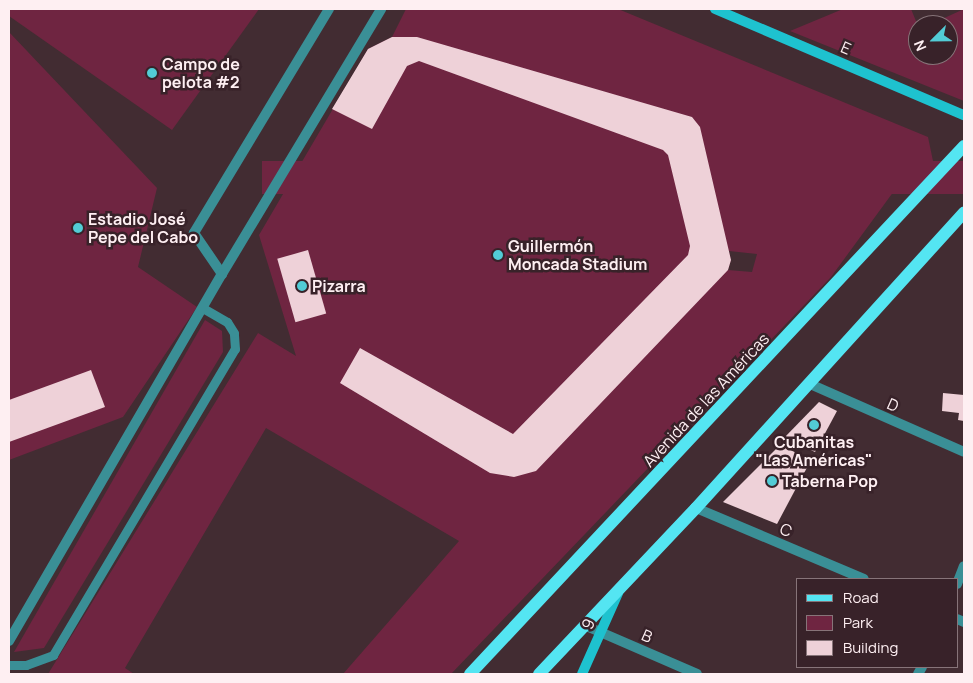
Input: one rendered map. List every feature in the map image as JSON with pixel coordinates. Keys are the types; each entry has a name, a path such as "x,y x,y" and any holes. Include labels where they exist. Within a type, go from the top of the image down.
{"main road":[{"name":"Avenida de las Américas","path":"470,674 964,146"},
{"path":"538,674 696,508 964,212"}],"street":[{"path":"222,274 194,233 329,9"},
{"path":"9,641 222,274 381,9"},
{"name":"E","path":"715,9 964,116"},
{"name":"D","path":"810,384 964,452"},
{"name":"C","path":"696,508 862,578"},
{"path":"958,581 964,566"},
{"name":"9","path":"582,674 621,586"},
{"name":"B","path":"584,625 697,674"}],"lane":[{"path":"9,665 26,665 53,655 235,349 234,333 227,322 203,308"}],"green space":[{"name":"Campo de pelota #2","path":"9,9 259,9 172,130 9,16"},
{"path":"406,9 618,9 928,137 933,161 905,176 831,277 451,674 343,674 459,541 266,428 125,668 134,674 48,674 258,333 296,356 259,235 368,49 392,37","holes":["729,251 757,254 752,272 728,270 731,260"]},
{"path":"843,9 911,9 913,15 908,15 908,65 958,65 958,15 951,15 964,9 964,101 790,31"},
{"name":"Estadio José Pepe del Cabo","path":"9,32 157,188 138,267 197,307 123,417 9,460"},
{"path":"262,161 964,161 964,194 262,194"},
{"path":"205,320 222,331 223,352 44,648 14,652"}],"building":[{"path":"392,37 417,37 692,117 700,127 731,260 728,270 536,471 514,477 490,473 340,383 360,348 513,434 688,255 690,246 668,155 663,150 419,61 407,66 372,129 332,109 368,49"},
{"name":"Pizarra","path":"308,250 326,313 295,322 277,259"},
{"path":"91,370 105,407 9,442 9,400"},
{"path":"943,393 964,395 964,421 958,420 959,413 942,411"},
{"name":"Cubanitas \"Las Américas\"","path":"819,402 837,411 815,452 784,438"},
{"name":"Taberna Pop","path":"780,445 811,460 777,524 723,502"}],"place":[{"name":"Campo de pelota #2","path":"152,73"},
{"name":"Estadio José Pepe del Cabo","path":"78,228"},
{"name":"Guillermón Moncada Stadium","path":"498,255"},
{"name":"Pizarra","path":"302,286"},
{"name":"Cubanitas \"Las Américas\"","path":"814,425"},
{"name":"Taberna Pop","path":"772,481"}]}
